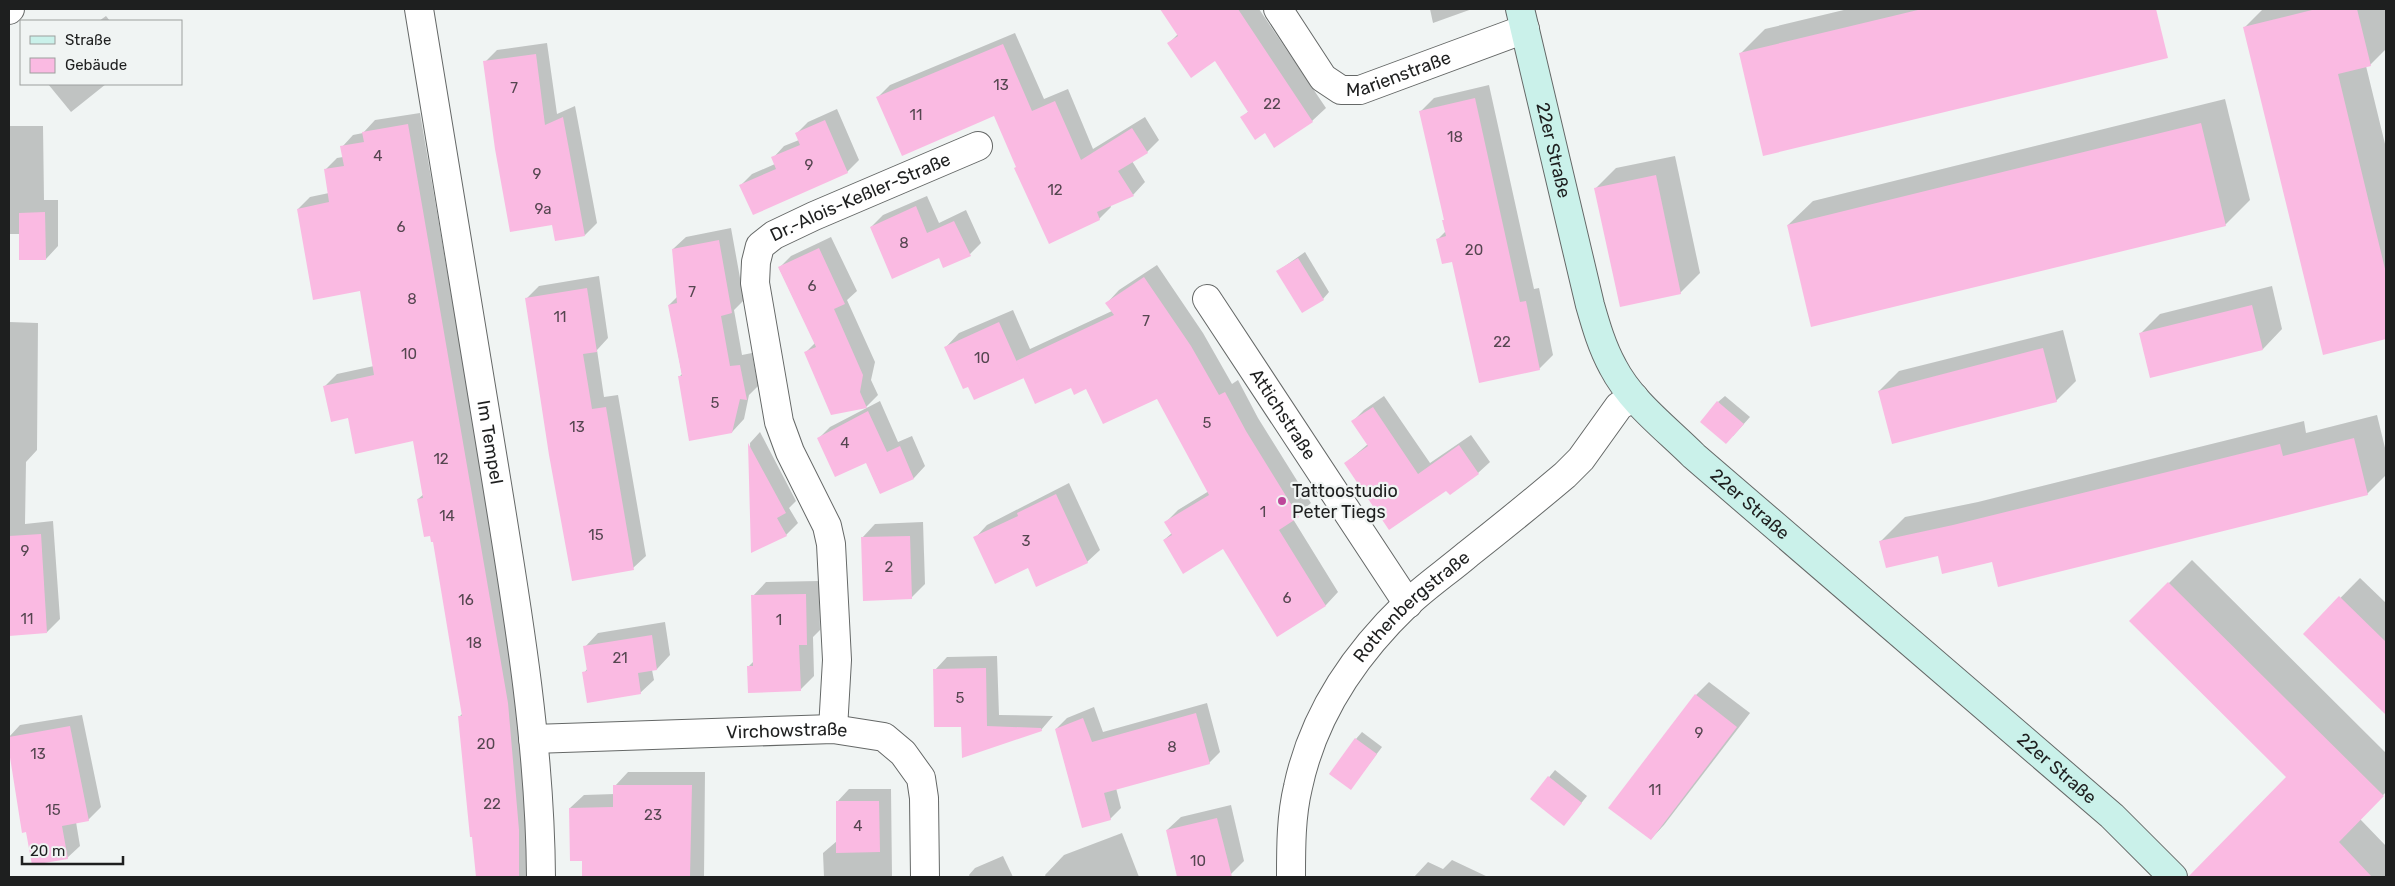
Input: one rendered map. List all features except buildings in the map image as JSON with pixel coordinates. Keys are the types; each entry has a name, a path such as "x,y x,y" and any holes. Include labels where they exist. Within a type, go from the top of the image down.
{"street":[{"name":"Im Tempel","path":"419,9 521,634 534,739 541,836 541,877"},
{"name":"Marienstraße","path":"1278,9 1323,78 1341,90 1360,90 1522,19"},
{"name":"22er Straße","path":"1522,19 1590,305 1600,337 1613,368 1634,396 1694,456 2112,816 2173,877"},
{"name":"Dr.-Alois-Keßler-Straße","path":"833,729 836,660 831,544 827,526 790,452 779,422 755,283 756,262 760,246 774,235 978,146"},
{"name":"Attichstraße","path":"1207,300 1408,604"},
{"name":"Rothenbergstraße","path":"1291,877 1291,834 1298,787 1308,751 1326,710 1347,673 1373,639 1408,604 1565,475 1592,446 1620,406 1634,396"},
{"name":"Virchowstraße","path":"534,739 833,729 884,737 903,753 920,778 924,798 925,877"}],"place":[{"name":"Tattoostudio Peter Tiegs","path":"1282,501"}]}
